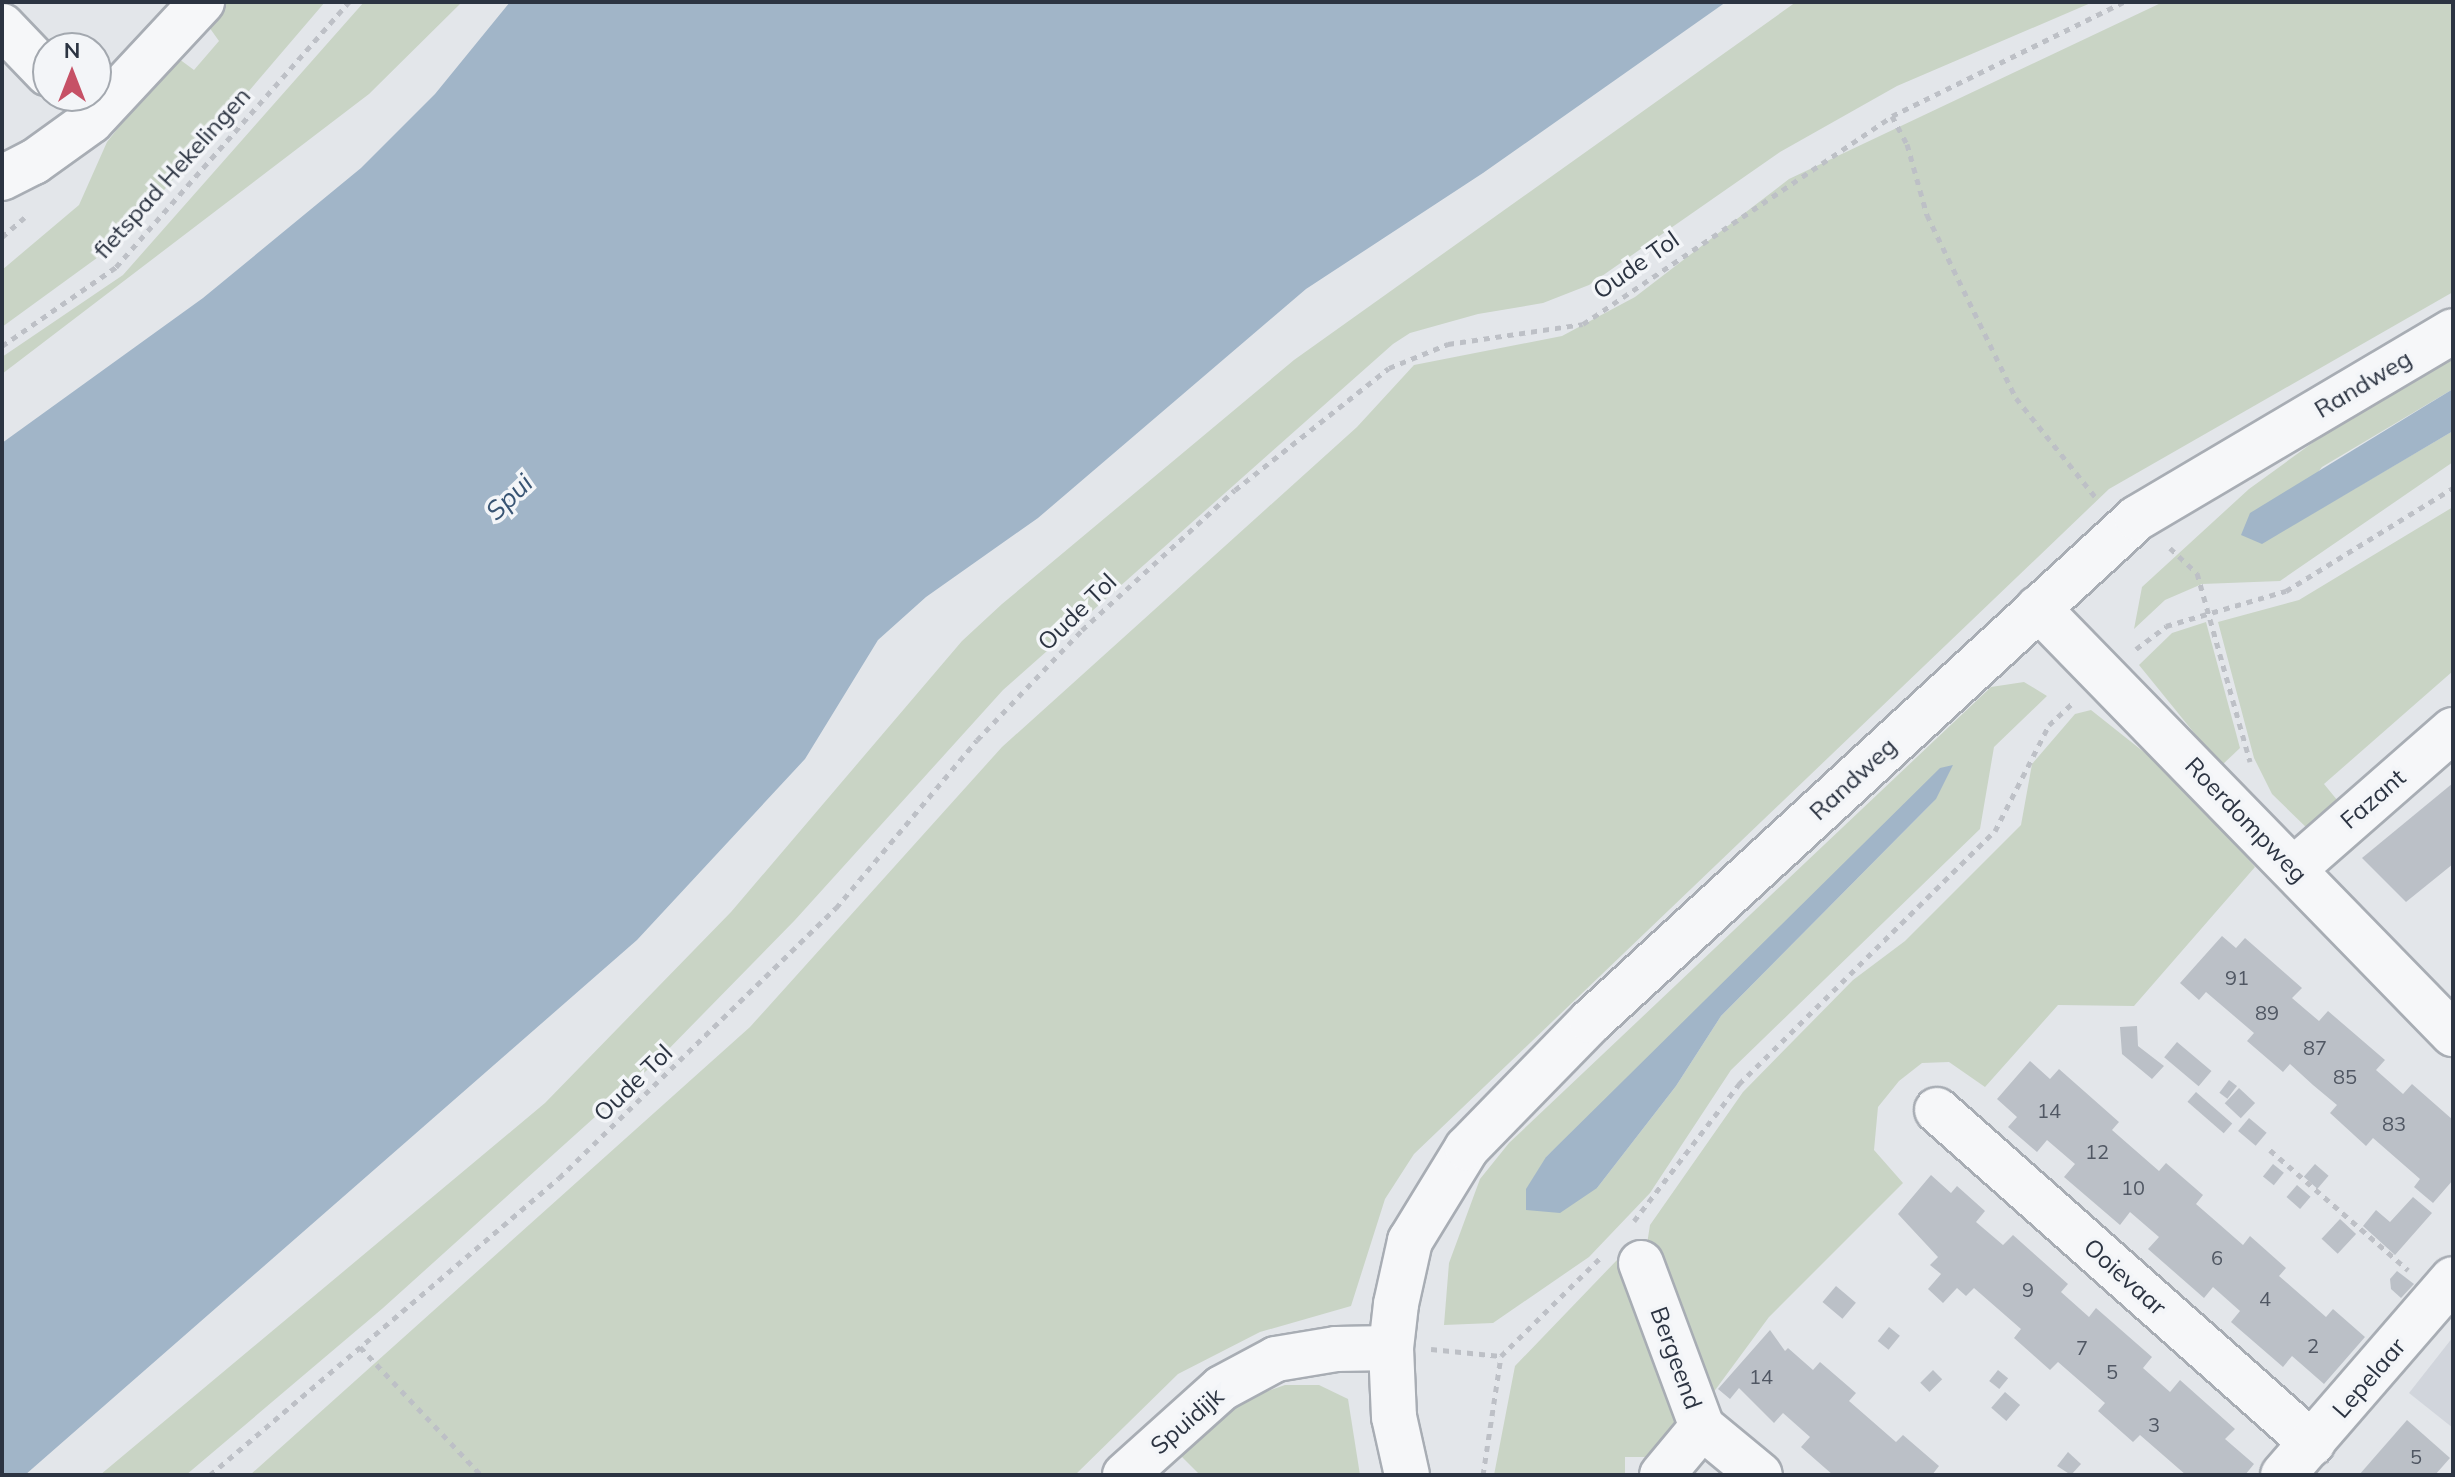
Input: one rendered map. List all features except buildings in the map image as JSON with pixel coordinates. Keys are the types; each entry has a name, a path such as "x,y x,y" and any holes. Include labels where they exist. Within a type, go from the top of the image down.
{"street":[{"path":"112,80 202,2"},
{"path":"2,26 32,57"},
{"path":"2,178 34,162 76,112"},
{"name":"Randweg","path":"1407,1475 1394,1417 1391,1348 1410,1241 1467,1148 1591,1021 2137,518 2453,331"},
{"name":"Roerdompweg","path":"2038,608 2453,1034"},
{"name":"Fazant","path":"2294,869 2453,730"},
{"name":"Ooievaar","path":"1937,1110 2312,1443"},
{"name":"Bergeend","path":"1623,1250 1702,1427 1760,1475"},
{"name":"Lepelaar","path":"2283,1475 2446,1288"},
{"name":"Spuidijk","path":"1125,1475 1222,1388 1276,1359 1336,1349 1391,1348"},
{"path":"1662,1475 1702,1427"}],"path":[{"name":"fietspad Hekelingen","path":"2,346 116,267 349,2"},
{"name":"Oude Tol","path":"210,1475 559,1178 747,1000 836,908 977,740 1071,641 1235,490 1389,368 1448,344 1583,324 1892,116 2124,2"},
{"path":"1892,116 1907,144 1927,215 2016,398 2097,499 2137,518 2197,573 2253,772"},
{"path":"1483,1475 1501,1356 1623,1250 1739,1084 1995,831 2049,725 2103,674 2166,626 2286,591 2453,488"},
{"path":"2270,1150 2446,1288"},
{"path":"360,1347 481,1475"},
{"path":"1391,1348 1501,1356"}],"shaded area":[{"path":"2453,1337 2453,1428 2409,1393"}],"green space":[{"path":"220,2 325,2 153,203 101,255 2,327 2,270 79,205 107,142 175,56 194,70 219,41 204,20"},
{"path":"364,2 462,2 369,94 2,374 2,357 123,275"},
{"path":"1796,2 2093,2 1897,86 1780,152 1589,285 1543,303 1478,314 1410,333 1393,344 1003,690 795,920 656,1062 383,1308 186,1475 100,1475 545,1103 731,912 962,641 1002,604 1294,360"},
{"path":"2163,2 2453,2 2453,292 2109,489 1414,1154 1385,1199 1351,1306 1260,1332 1178,1374 1075,1475 250,1475 750,1027 1002,747 1357,427 1414,365 1562,336 1635,297 1789,179"},
{"path":"2453,356 2453,389 2322,467 2262,543 2453,431 2453,462 2280,581 2202,584 2165,600 2134,629 2142,587 2249,489 2355,412"},
{"path":"2453,507 2453,671 2324,784 2342,806 2311,832 2272,794 2254,758 2218,622 2299,600"},
{"path":"2206,622 2240,748 2221,766 2139,665 2172,633"},
{"path":"2024,682 2047,696 1994,747 1980,829 1731,1070 1650,1193 1589,1257 1493,1323 1444,1325 1449,1263 1480,1179 1509,1143 1991,687","holes":["1936,799 1721,1016 1676,1086 1597,1188 1546,1157"]},
{"path":"2091,710 2193,791 2255,867 2134,1006 2058,1005 1985,1087 1949,1062 1922,1063 1899,1081 1878,1107 1874,1150 1903,1183 1769,1317 1710,1397 1647,1244 1650,1225 1743,1092 1853,980 1905,941 2021,825 2032,764 2075,714"},
{"path":"1617,1260 1680,1423 1666,1457 1625,1457 1625,1474 1494,1475 1515,1366"},
{"path":"1285,1385 1319,1385 1348,1399 1360,1475 1200,1475 1177,1452 1242,1400"}],"water":[{"name":"Spui","path":"510,2 1726,2 1483,173 1306,289 1038,518 926,597 878,640 805,759 637,940 25,1475 2,1475 2,443 203,298 361,168 435,94"},
{"path":"2453,389 2453,431 2262,544 2241,535 2250,513"},
{"path":"1953,765 1936,799 1721,1016 1676,1086 1597,1188 1560,1213 1526,1210 1526,1189 1546,1157 1940,768"}]}
